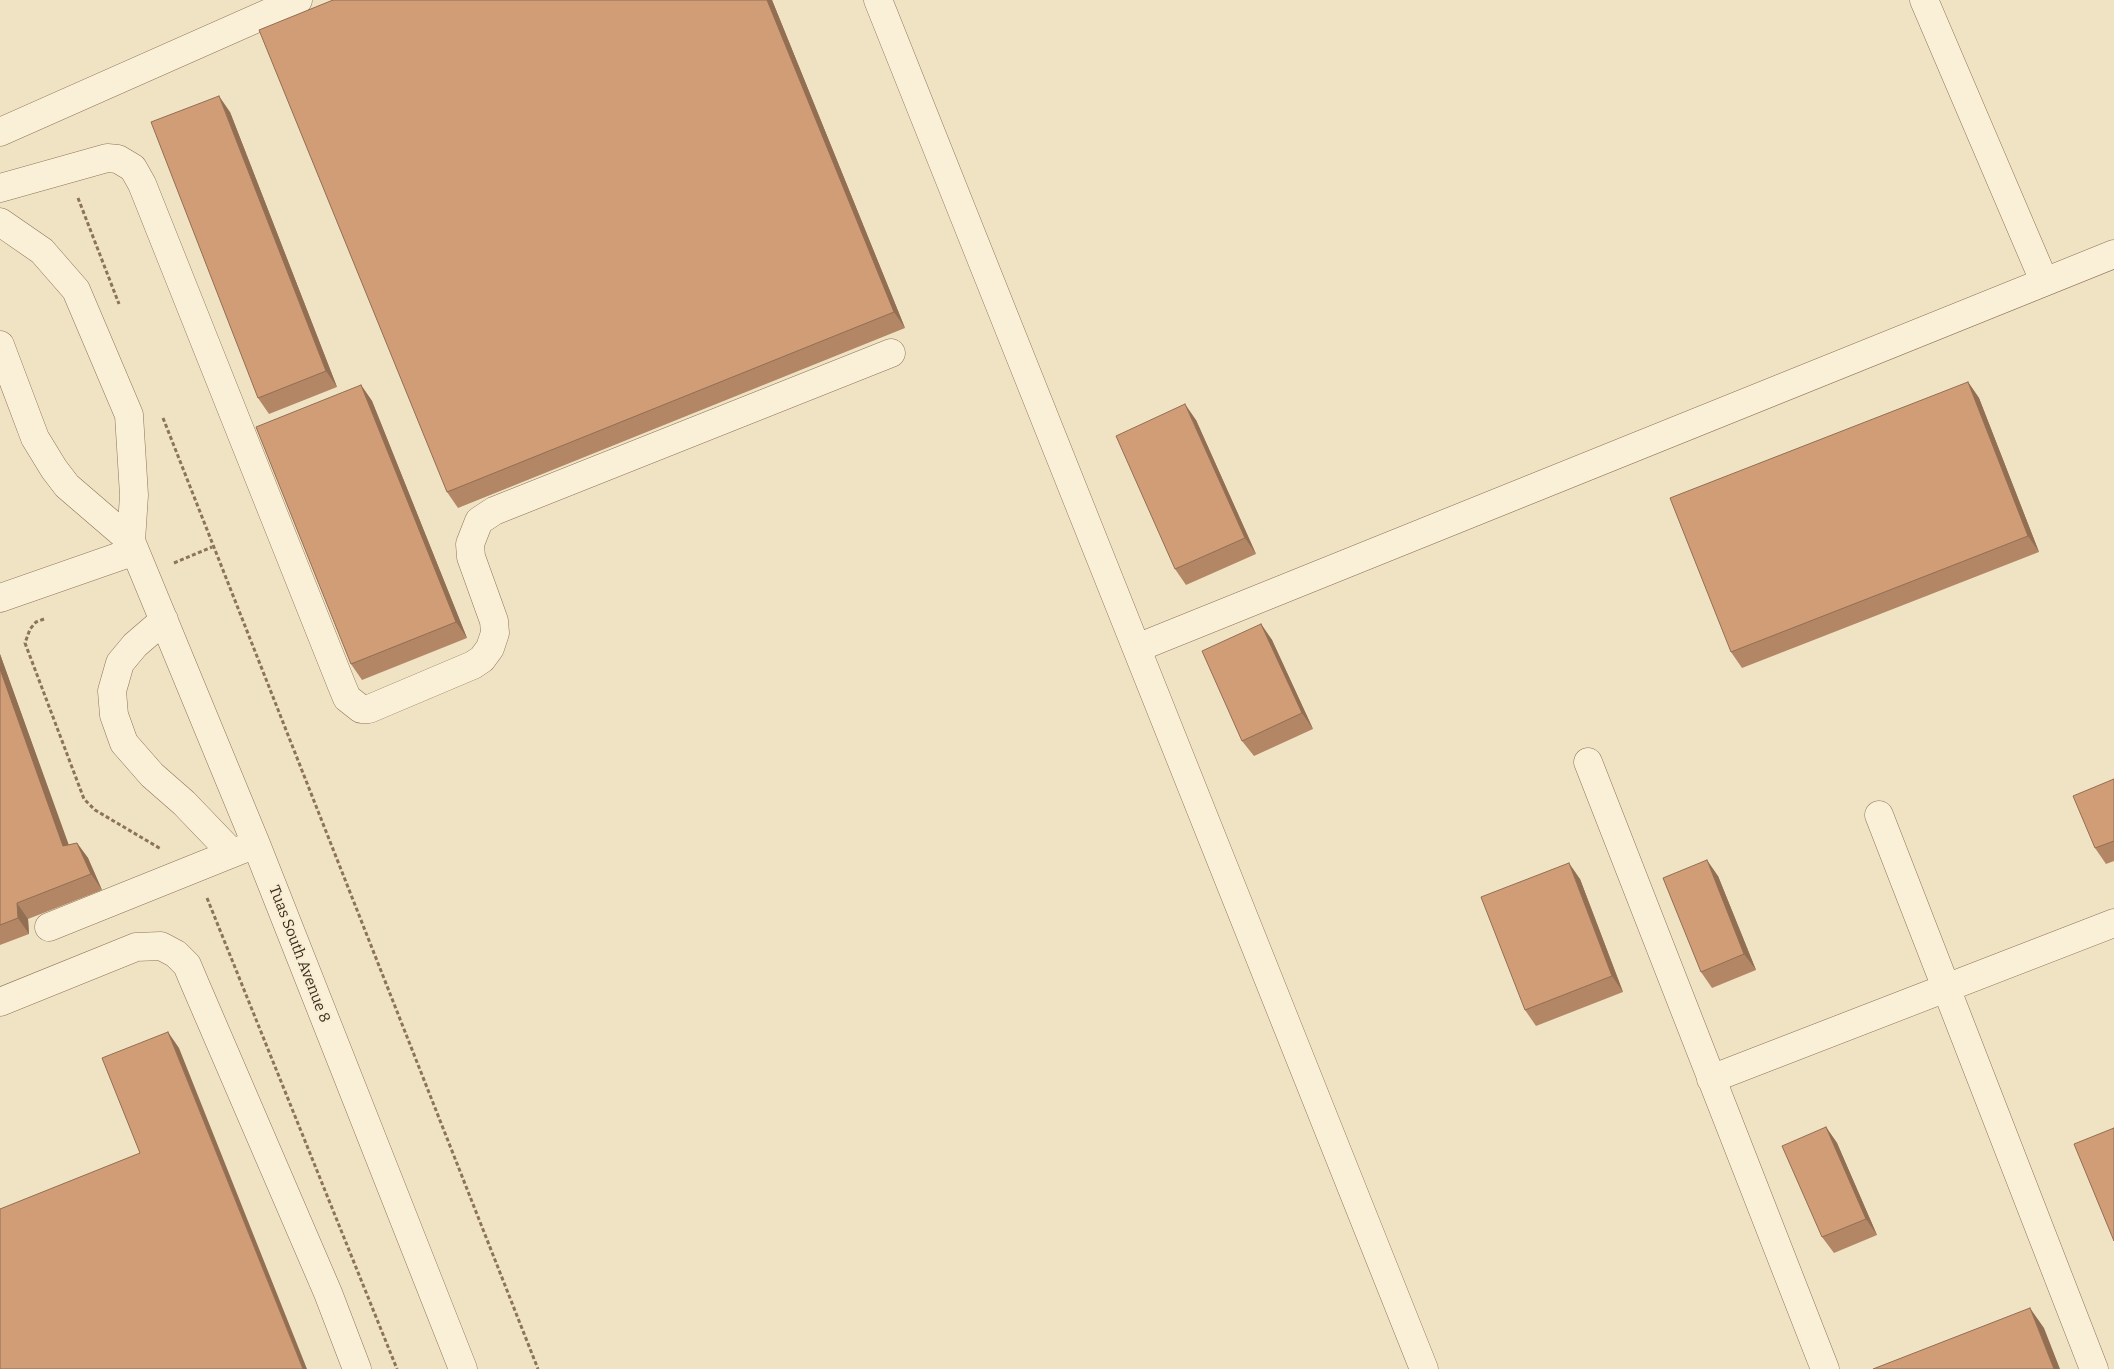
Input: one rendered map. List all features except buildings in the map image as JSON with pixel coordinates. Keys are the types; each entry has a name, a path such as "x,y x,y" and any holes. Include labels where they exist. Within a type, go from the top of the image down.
{"street":[{"path":"0,132 298,0"},
{"path":"878,0 1424,1369"},
{"path":"1924,0 2044,281"},
{"path":"0,188 107,158 118,159 133,168 142,184 347,698 361,709 369,709 473,665 482,659 490,648 495,633 494,621 471,550 474,530 479,522 494,511 891,353"},
{"name":"Tuas South Avenue 8","path":"0,222 42,251 76,290 129,415 137,556 164,620 244,849 463,1369"},
{"path":"1137,648 2114,254"},
{"name":"Tuas South Avenue 8","path":"0,345 35,438 54,469 67,486 137,556"},
{"path":"0,598 137,556"},
{"path":"164,620 135,645 120,663 112,691 114,715 124,743 152,776 244,849"},
{"path":"1588,762 1825,1369"},
{"path":"1879,815 2094,1369"},
{"path":"49,927 244,849"},
{"path":"1711,1079 2114,923"},
{"path":"0,1002 136,947 161,946 176,954 187,966 199,993 328,1293 357,1369"}],"path":[{"path":"68,170 120,308"},
{"path":"159,409 538,1369"},
{"path":"137,556 212,546"},
{"path":"46,618 36,622 30,629 25,643 84,799 95,810 194,868 397,1369"}]}
